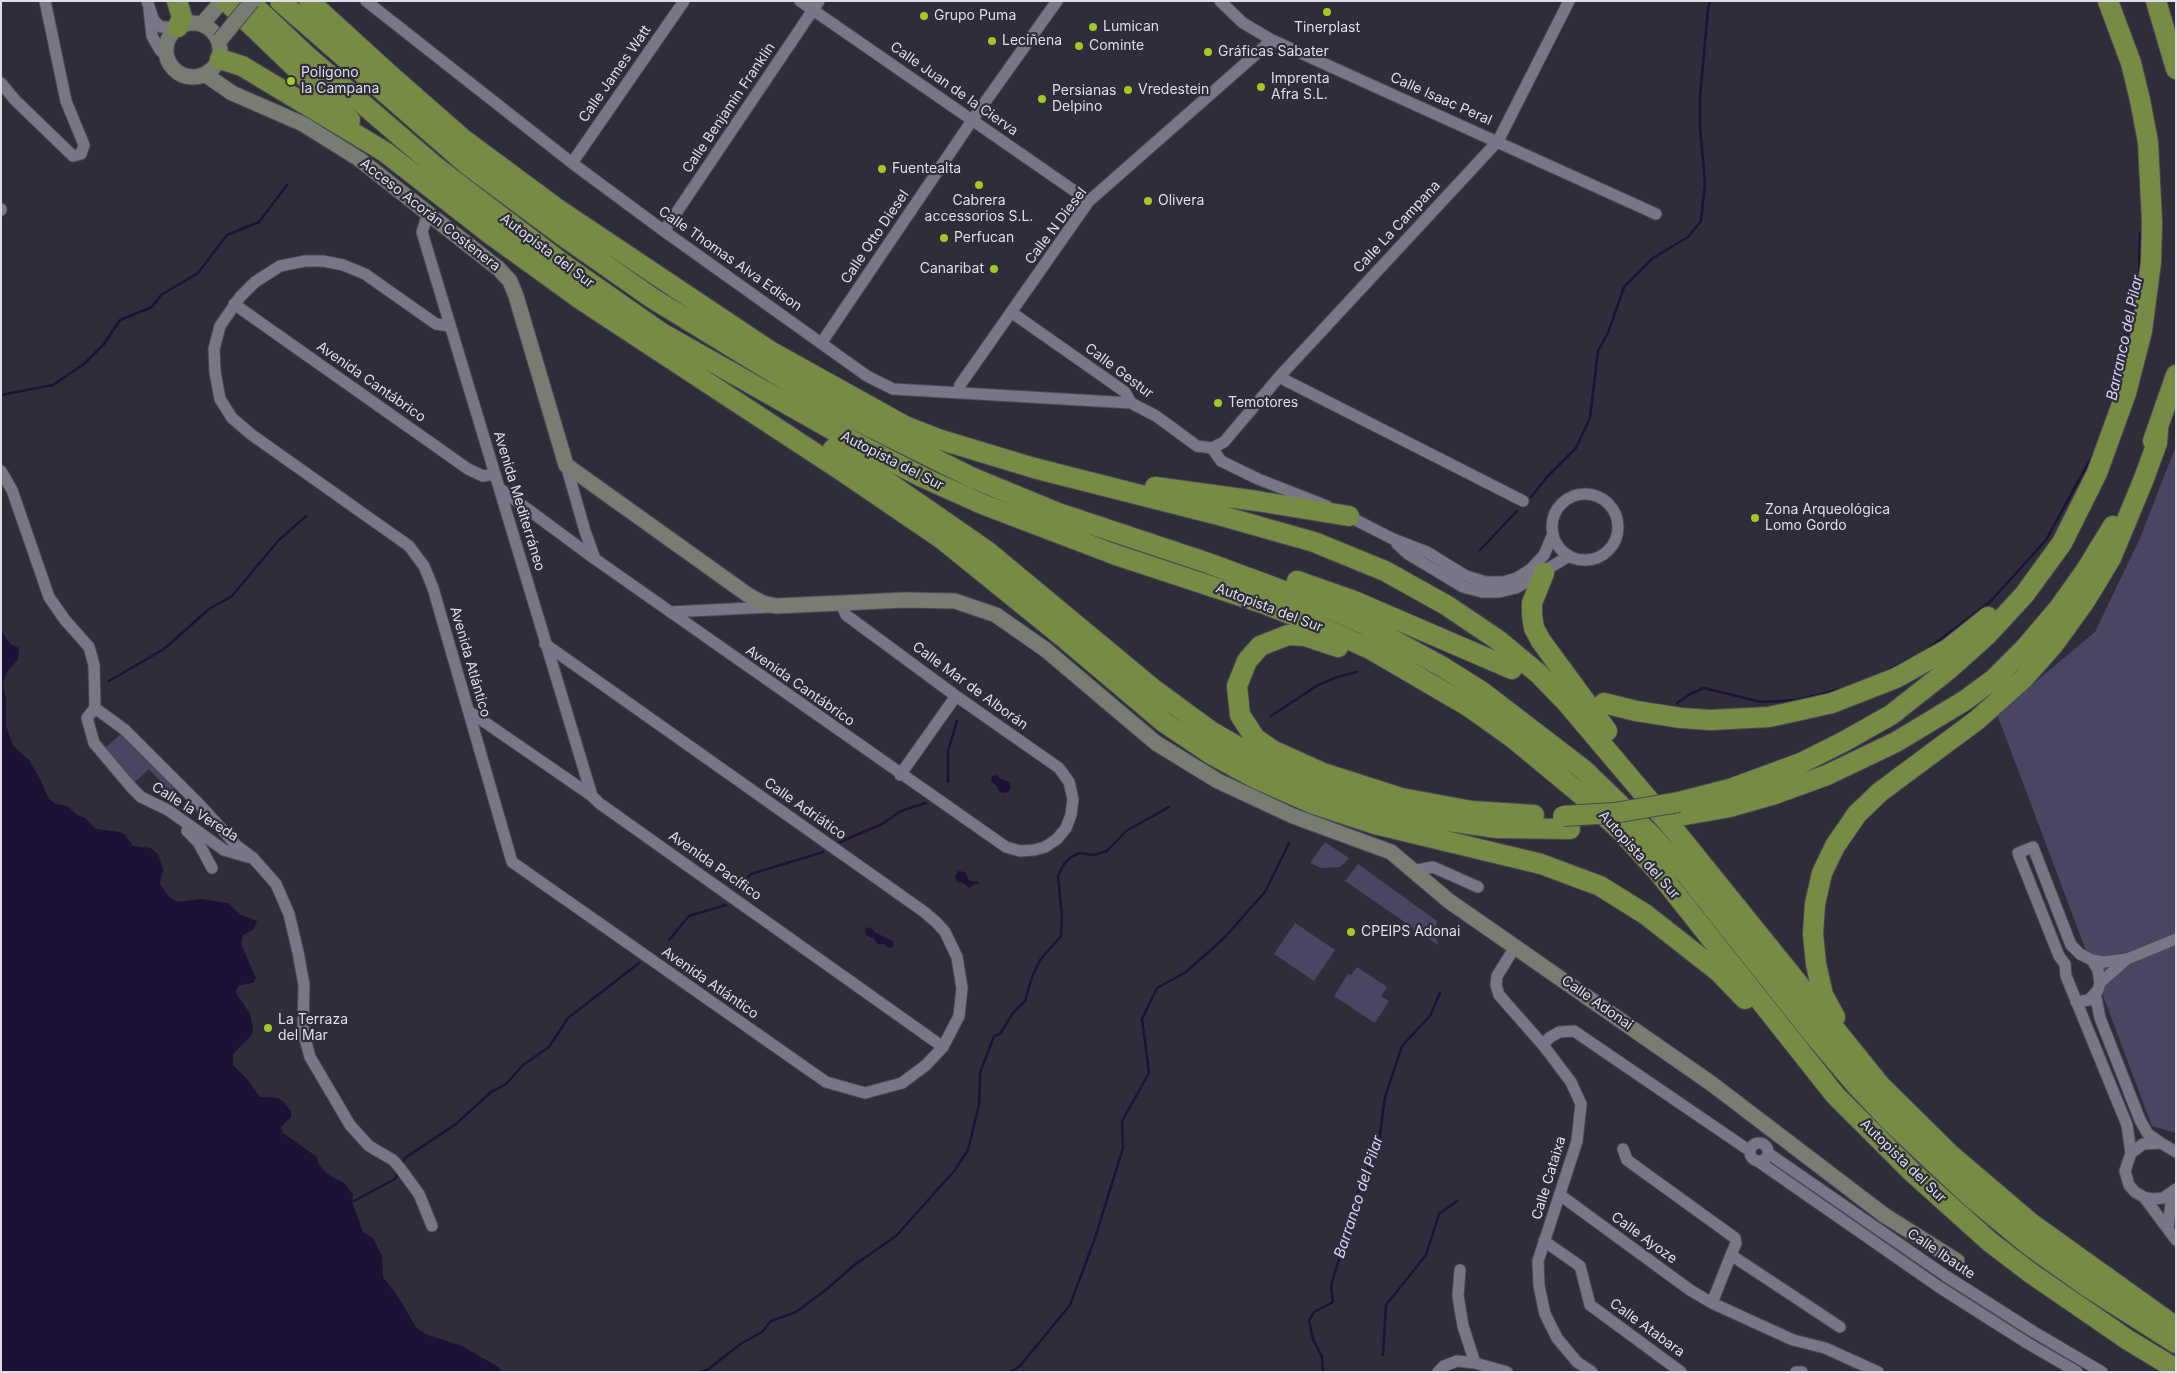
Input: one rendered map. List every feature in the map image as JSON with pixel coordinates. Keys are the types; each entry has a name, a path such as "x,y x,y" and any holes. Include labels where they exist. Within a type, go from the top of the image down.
{"highway":[{"path":"177,1 182,17 178,27"},
{"path":"226,1 326,99 385,152 493,236 583,301 942,539 1165,723 1212,754 1255,778 1314,804 1375,824 1541,864 1600,886 1645,914 1719,972 1807,1075 1835,1095"},
{"name":"Autopista del Sur","path":"251,1 313,61 436,167 564,264 660,332 854,442 922,477 982,504 1116,555 1262,602 1308,620 1372,650 1468,706 1513,738 1583,796 1622,832 1659,873 1835,1095 1911,1171 1990,1242 2072,1303 2176,1368"},
{"name":"Autopista del Sur","path":"280,1 469,166 538,217 652,298 828,406 973,478 1058,513 1208,563 1319,604 1362,623 1441,666 1514,714 1584,770 1652,836 1686,874 1813,1034 1891,1122 1971,1197 2029,1245 2088,1287 2176,1342"},
{"path":"309,1 462,139 559,210 770,351 905,426 938,439 1034,468 1215,514 1314,542 1385,571 1446,605 1498,640 1539,674 1680,817"},
{"path":"1680,817 1730,789 1801,763 1844,742 1891,715 1948,670 1987,635 2024,595 2062,543 2097,473 2133,370 2142,331 2151,262 2152,222 2148,142 2130,62 2108,1"},
{"path":"2156,1 2176,70"},
{"path":"220,50 242,66 385,152"},
{"path":"660,332 691,360 886,481 979,546 1152,688 1212,732 1261,760 1322,787 1358,800 1400,812 1497,828 1567,822 1614,813 1680,817 1730,807 1772,795 1827,774 1920,729 1964,701 1994,679 2026,648 2059,608 2107,538 2137,479 2158,429 2176,375"},
{"path":"1880,1085 1842,1031 1823,995 1816,964 1813,934 1815,904 1822,873 1835,846 1857,814 1885,788 1976,720 2023,679 2054,644 2085,601 2111,558 2143,481 2157,442 2158,429"},
{"path":"1034,468 1348,516"},
{"path":"1604,703 1636,711 1680,718 1739,719 1769,717 1801,710 1832,703 1866,691 1896,678 1948,649 1982,622 2022,583 2079,509"},
{"path":"1208,563 1249,566 1354,601 1512,669"},
{"path":"1544,573 1532,603 1534,628 1541,641 1612,737 1680,817 1880,1085 1951,1155 2032,1224 2176,1327"},
{"path":"1372,650 1337,646 1305,636 1288,635 1260,646 1247,661 1237,686 1240,715 1254,738 1272,750 1323,773 1401,798 1472,811 1567,822"}],"street":[{"path":"1,83 15,100 73,156 81,154 84,145 66,101 45,1"},
{"path":"202,24 222,1"},
{"path":"178,27 167,41 167,57 170,65 183,76 191,78 206,75 214,69 220,50 251,1"},
{"name":"Calle Thomas Alva Edison","path":"366,1 572,163 867,376 893,389 1132,403"},
{"name":"Calle James Watt","path":"572,163 684,1"},
{"name":"Calle Juan de la Cierva","path":"800,1 816,6 973,120 1089,201"},
{"name":"Calle Otto Diesel","path":"822,342 973,120 1057,1"},
{"name":"Calle Isaac Peral","path":"1220,1 1243,23 1272,40 1656,214"},
{"name":"Calle La Campana","path":"1212,448 1224,442 1279,377 1498,141 1569,1"},
{"path":"148,5 154,21 161,27 178,27 193,22 210,28 220,50"},
{"path":"148,5 152,36 160,50 167,57"},
{"name":"Calle Benjamin Franklin","path":"664,231 816,6"},
{"name":"Calle N Diesel","path":"958,394 960,385 1089,201 1272,40"},
{"name":"Acceso Acorán Costenera","path":"206,75 232,93 304,124 359,159 499,269 510,281 566,464"},
{"name":"Avenida Mediterráneo","path":"428,214 422,232 592,796"},
{"name":"Avenida Atlántico","path":"450,326 436,324 365,274 343,265 323,261 305,261 280,266 255,282 234,304 220,326 214,349 215,372 220,399 232,418 252,435 409,546 424,566 433,588 470,712 512,862 826,1082 865,1093 902,1083 926,1065 943,1047"},
{"name":"Avenida Cantábrico","path":"234,304 468,469 483,476 495,474"},
{"name":"Calle Gestur","path":"1011,312 1125,392 1132,403 1156,416 1197,446 1212,448"},
{"path":"1279,377 1523,501"},
{"path":"1212,448 1222,461 1258,479 1315,500 1393,539 1427,552 1466,576 1486,582 1503,582 1517,578 1531,569 1544,555 1553,534 1553,519 1560,506 1571,497 1586,494 1600,497 1612,507 1618,520 1617,535 1610,549 1591,559 1584,560 1569,556 1559,547 1553,534"},
{"path":"566,464 594,559"},
{"path":"566,464 744,592 763,603 776,606"},
{"path":"1,471 12,490 49,597 89,647 94,665 95,708 125,730 201,806 237,846 253,858 276,884 288,914 298,952 304,985 303,1031 310,1057 350,1125 369,1146 393,1160 400,1168 418,1194 432,1226"},
{"name":"Avenida Cantábrico","path":"499,488 594,559 1006,848 1020,851 1045,847 1057,840 1066,828 1071,815 1073,799"},
{"path":"509,519 517,509 525,509"},
{"path":"569,540 577,539 585,531"},
{"path":"1393,539 1408,554 1463,587 1482,592 1500,592 1516,588 1544,573 1569,556"},
{"path":"737,609 743,599 744,592"},
{"name":"Calle Adonai","path":"776,606 955,601 996,615 1046,650 1156,743 1218,781 1293,816 1390,852 1449,901 1712,1084 1884,1215 1957,1261"},
{"name":"Calle Mar de Alborán","path":"841,603 846,615 956,696 1059,768 1069,782 1073,799"},
{"path":"670,612 776,606"},
{"path":"696,612 695,624 698,632"},
{"name":"Calle Adriático","path":"545,644 936,922 945,932 957,957 962,988 959,1016 943,1047"},
{"path":"555,676 560,666 569,662"},
{"path":"900,774 956,696"},
{"name":"Calle la Vereda","path":"95,708 87,718 94,743 141,797 168,810 224,850 253,858"},
{"name":"Avenida Pacífico","path":"470,712 592,796 599,803 943,1047"},
{"path":"567,780 579,778 584,772"},
{"path":"168,810 170,816 198,842 212,868"},
{"path":"2066,964 2058,956 2018,853 2033,847 2069,940 2080,954 2092,960 2104,962 2127,959 2176,940"},
{"path":"1412,871 1434,867 1478,887"},
{"name":"Calle Cataixa","path":"1515,947 1497,976 1496,986 1499,995 1543,1045 1571,1082 1581,1104 1577,1141 1538,1262 1539,1286 1545,1314 1557,1338 1577,1362 1592,1372"},
{"path":"2080,954 2071,956 2066,964 2066,976 2126,1125 2131,1153"},
{"path":"2076,1002 2089,1000 2095,994 2100,983 2127,959"},
{"path":"2092,960 2098,970 2100,983"},
{"path":"2095,994 2100,1018 2140,1120 2148,1134 2176,1152"},
{"path":"1543,1045 1549,1038 1559,1032 1574,1031 1750,1151 1754,1160 1759,1162 1764,1160 1768,1153 1765,1146 1760,1144 1752,1146 1750,1151"},
{"path":"2161,1143 2143,1144 2131,1153 2126,1165 2126,1176 2129,1185 2144,1198 2176,1240"},
{"path":"1623,1149 1627,1160 1731,1234 1736,1243 1712,1303"},
{"name":"Calle Ibaute","path":"1768,1153 1946,1276 2034,1332 2102,1372"},
{"name":"Calle Ibaute","path":"1759,1162 1939,1287 2027,1343 2077,1372"},
{"path":"2144,1198 2153,1200 2163,1198 2174,1191"},
{"path":"2168,1229 2174,1191"},
{"name":"Calle Ayoze","path":"1560,1195 1690,1290 1712,1303 1792,1340 1825,1348 1878,1372"},
{"name":"Calle Atabara","path":"1544,1241 1580,1266 1590,1305 1681,1372"},
{"path":"1893,1256 1900,1245"},
{"path":"1731,1255 1840,1327"},
{"path":"1460,1270 1458,1296 1463,1326 1475,1363"},
{"path":"1939,1287 1946,1276"},
{"path":"1438,1372 1444,1366 1457,1361 1475,1363 1507,1372"},
{"path":"1796,1372 1802,1372"}],"shaded area":[{"path":"2176,446 2176,1133 2152,1126 1997,714 2095,632 2140,538"},
{"path":"1,630 10,644 19,648 18,660 8,670 3,683 6,700 6,726 13,746 29,760 49,799 56,804 68,806 77,815 85,818 96,829 120,832 125,835 133,846 151,848 158,854 163,869 160,884 170,898 178,902 201,899 228,903 241,915 257,921 254,929 243,935 241,944 256,978 253,983 240,985 236,990 237,995 250,1013 253,1030 251,1036 233,1054 233,1065 248,1080 260,1097 278,1098 283,1101 291,1111 291,1117 281,1127 283,1133 317,1157 319,1165 329,1175 344,1183 353,1194 352,1202 363,1232 373,1238 382,1256 383,1277 397,1295 416,1327 425,1334 462,1346 500,1368 501,1372 1,1372"},
{"path":"122,733 176,790 172,794 149,769 135,782 104,749"},
{"path":"996,775 1009,782 1011,787 1009,792 1000,792 997,786 991,782 992,776"},
{"path":"1325,842 1349,858 1340,867 1321,868 1310,863"},
{"path":"1358,864 1437,921 1436,936 1438,945 1345,881"},
{"path":"958,871 965,872 969,880 978,881 979,884 969,888 964,883 957,882 955,876"},
{"path":"1295,923 1335,950 1314,981 1274,954"},
{"path":"870,927 876,933 893,941 893,947 889,948 884,944 878,944 873,938 866,935 865,929"},
{"path":"1357,967 1387,987 1381,996 1389,1001 1375,1023 1334,996 1348,974 1351,975"}],"waterway":[{"path":"1531,497 1547,477 1576,448 1590,418 1598,351 1608,333 1624,287 1653,258 1688,237 1701,221 1705,183 1700,127 1700,97 1710,1"},
{"path":"1,395 53,385 84,364 104,344 120,320 152,307 161,295 198,273 227,235 259,222 287,185"},
{"name":"Barranco del Pilar","path":"2139,279 2140,233"},
{"name":"Barranco del Pilar","path":"2108,415 2119,380 2137,291"},
{"name":"Barranco del Pilar","path":"1925,651 1990,602 2046,540 2095,451"},
{"path":"1480,550 1517,511"},
{"path":"109,681 164,649 209,609 232,596 278,541 306,516"},
{"name":"Barranco del Pilar","path":"1885,672 1911,658"},
{"path":"1271,716 1318,685 1337,677 1357,672"},
{"name":"Barranco del Pilar","path":"1677,703 1690,694 1704,688 1761,702 1797,700 1841,689"},
{"path":"948,782 948,751 957,721"},
{"path":"840,842 882,824 901,811 926,803"},
{"path":"701,1372 707,1370 742,1343 762,1332 771,1321 796,1312 827,1289 853,1266 896,1236 955,1170 968,1150 979,1105 980,1073 994,1036 1000,1034 1013,1013 1025,1001 1032,977 1040,960 1061,936 1062,917 1058,876 1064,864 1071,857 1080,853 1094,855 1107,851 1126,831 1169,807"},
{"path":"1011,1372 1020,1366 1070,1305 1095,1238 1123,1148 1122,1121 1149,1073 1142,1019 1157,988 1186,972 1224,938 1265,892 1289,843"},
{"path":"738,890 751,874 823,852"},
{"path":"669,940 689,916 726,905"},
{"path":"402,1164 405,1158 456,1124 491,1092 506,1084 523,1065 549,1047 568,1018 639,963"},
{"name":"Barranco del Pilar","path":"1323,1372 1322,1357 1313,1339 1309,1321 1314,1312 1333,1302 1331,1285 1353,1215 1357,1194 1379,1143 1385,1097 1402,1046 1430,1016 1440,993"},
{"path":"352,1202 395,1179 399,1171"},
{"path":"1383,1355 1386,1305 1426,1255 1439,1214 1457,1201"}],"place":[{"name":"Tinerplast","path":"1327,12"},
{"name":"Grupo Puma","path":"924,16"},
{"name":"Lumican","path":"1093,27"},
{"name":"Leciñena","path":"992,41"},
{"name":"Cominte","path":"1079,46"},
{"name":"Gráficas Sabater","path":"1208,52"},
{"name":"Polígono la Campana","path":"291,81"},
{"name":"Imprenta Afra S.L.","path":"1261,87"},
{"name":"Vredestein","path":"1128,90"},
{"name":"Persianas Delpino","path":"1042,99"},
{"name":"Fuentealta","path":"882,169"},
{"name":"Cabrera accessorios S.L.","path":"979,185"},
{"name":"Olivera","path":"1148,201"},
{"name":"Perfucan","path":"944,238"},
{"name":"Canaribat","path":"994,269"},
{"name":"Temotores","path":"1218,403"},
{"name":"Zona Arqueológica Lomo Gordo","path":"1755,518"},
{"name":"CPEIPS Adonai","path":"1351,932"},
{"name":"La Terraza del Mar","path":"268,1028"}]}
